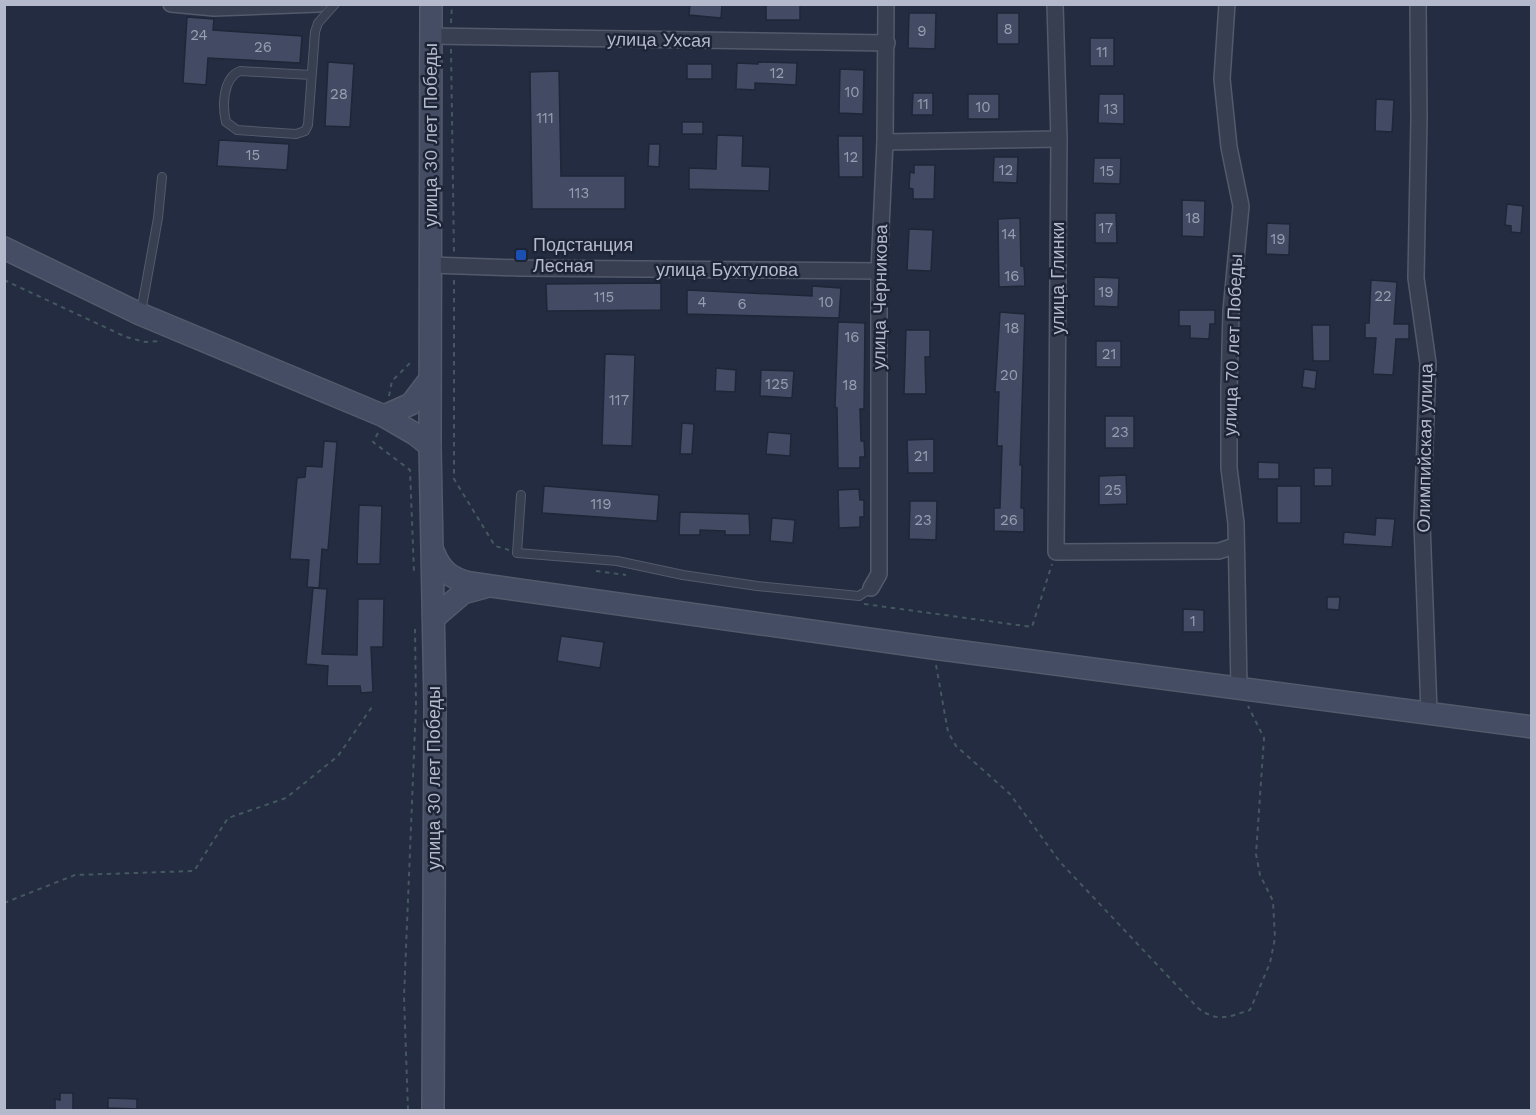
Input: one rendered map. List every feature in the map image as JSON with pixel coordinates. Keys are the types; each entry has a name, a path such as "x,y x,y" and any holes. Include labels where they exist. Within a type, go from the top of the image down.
{"main road":[{"name":"улица 30 лет Победы","path":"431,4 441,37 431,265 430,446 434,553 425,622 433,1110"},
{"path":"4,248 140,314 384,416 416,434 430,446"},
{"path":"384,416 411,404 430,379"},
{"path":"434,553 440,565 456,580 489,586 933,648 1532,727"},
{"path":"425,622 463,593 489,586"}],"street":[{"path":"171,4 214,8 320,4"},
{"name":"улица Черникова","path":"871,588 879,574 879,272 885,142 886,4"},
{"name":"улица Глинки","path":"1055,4 1059,140 1056,552 1219,551 1234,546"},
{"name":"улица 70 лет Победы","path":"1227,4 1222,79 1228,147 1241,206 1231,311 1229,387 1229,468 1236,523 1234,546 1239,687"},
{"name":"Олимпийская улица","path":"1418,4 1419,119 1416,278 1428,363 1422,523 1429,712"},
{"name":"улица Ухсая","path":"441,37 887,43"},
{"path":"885,142 1059,140"},
{"name":"улица Бухтулова","path":"431,265 879,272"}],"lane":[{"path":"311,75 240,70 234,73 226,88 226,122 237,130 302,133 308,125 315,32 318,23 336,4"},
{"path":"140,314 159,218 162,177"},
{"path":"521,495 517,553 617,561 683,575 758,586 859,596 871,588"}],"path":[{"path":"452,4 441,37 454,264 454,479 495,546 517,553"},
{"path":"4,280 126,337 145,342 158,342 187,334"},
{"path":"415,581 410,470 373,442 384,416 392,381 416,357"},
{"path":"408,1110 404,998 410,818 416,705 425,622"},
{"path":"933,648 948,732 956,746 1010,794 1060,862 1198,1008 1210,1016 1224,1018 1250,1010 1270,963 1275,938 1273,901 1260,875 1256,854 1264,738 1239,687"},
{"path":"4,903 75,875 194,871 228,818 286,798 338,756 374,704"}],"building":[{"path":"690,4 722,4 721,18 689,15"},
{"path":"766,4 800,4 800,20 766,20"},
{"path":"909,13 936,13 935,49 908,48"},
{"path":"997,13 1019,13 1019,44 997,44"},
{"path":"187,17 214,19 213,30 302,36 300,63 208,58 206,85 183,83"},
{"path":"1090,38 1114,38 1114,66 1090,66"},
{"path":"328,62 354,64 350,127 325,126"},
{"path":"758,62 797,63 796,85 755,83 755,90 736,89 737,63 758,64"},
{"path":"687,64 712,64 712,79 687,79"},
{"path":"840,69 864,70 863,114 839,113"},
{"path":"559,71 561,176 625,176 625,209 532,209 530,72"},
{"path":"913,93 933,93 933,115 912,115"},
{"path":"968,94 999,94 999,119 968,119"},
{"path":"1099,94 1124,94 1124,124 1098,123"},
{"path":"1376,99 1394,100 1392,132 1375,131"},
{"path":"682,122 703,122 703,134 682,134"},
{"path":"717,135 743,136 742,166 770,167 769,191 689,189 689,168 716,169"},
{"path":"838,136 863,136 863,177 839,177"},
{"path":"219,140 289,144 287,170 217,166"},
{"path":"649,144 660,144 659,167 648,166"},
{"path":"994,157 1018,157 1017,183 993,182"},
{"path":"1094,158 1121,158 1120,184 1093,183"},
{"path":"914,165 935,165 934,199 913,199 913,189 909,188 910,172 914,173"},
{"path":"1182,200 1205,201 1204,237 1182,236"},
{"path":"1507,204 1523,206 1521,233 1511,232 1511,226 1505,225"},
{"path":"1095,213 1116,213 1117,243 1095,243"},
{"path":"1020,218 1021,266 1024,266 1025,286 999,287 998,219"},
{"path":"1267,223 1290,224 1289,255 1266,254"},
{"path":"909,229 933,230 931,271 907,270"},
{"path":"1094,277 1119,278 1118,307 1094,306"},
{"path":"1371,280 1397,282 1394,324 1409,324 1409,339 1396,339 1393,375 1373,374 1376,338 1365,338 1365,323 1369,323"},
{"path":"661,283 661,310 547,311 546,284"},
{"path":"812,286 841,288 839,318 687,314 687,290 812,296"},
{"path":"1179,310 1215,310 1215,324 1210,324 1209,339 1190,338 1190,326 1179,326"},
{"path":"1000,312 1025,314 1020,465 1022,465 1021,508 1024,508 1024,532 994,531 994,508 1000,508 1002,446 997,446 999,392 995,392"},
{"path":"838,322 865,323 864,409 860,409 861,441 864,441 865,457 860,457 860,468 838,468 837,408 835,407"},
{"path":"1312,325 1330,325 1330,361 1313,361"},
{"path":"906,330 930,330 930,357 925,357 926,394 904,394"},
{"path":"1096,341 1121,341 1121,367 1096,367"},
{"path":"605,354 635,355 632,446 602,445"},
{"path":"716,368 736,370 735,392 715,391"},
{"path":"1304,369 1317,371 1315,389 1302,387"},
{"path":"761,370 794,371 792,398 760,396"},
{"path":"1105,416 1134,416 1134,448 1105,448"},
{"path":"682,423 694,424 692,454 680,454"},
{"path":"768,432 791,434 790,456 766,454"},
{"path":"934,439 934,473 908,473 907,440"},
{"path":"324,441 337,442 328,550 322,549 319,588 307,587 309,560 290,559 297,478 305,477 306,466 322,467"},
{"path":"1258,462 1279,463 1279,479 1258,479"},
{"path":"1314,468 1332,468 1332,486 1314,486"},
{"path":"1126,475 1127,504 1099,505 1099,476"},
{"path":"544,486 659,495 657,521 542,513"},
{"path":"1277,486 1301,486 1301,523 1277,523"},
{"path":"859,489 860,500 864,500 864,517 860,517 860,527 839,528 838,490"},
{"path":"910,501 937,501 936,540 909,539"},
{"path":"359,505 382,506 380,564 357,564"},
{"path":"680,512 749,514 750,535 725,535 725,531 700,530 700,535 679,535"},
{"path":"772,518 795,520 793,543 770,541"},
{"path":"1376,518 1395,519 1392,547 1343,544 1344,532 1375,535"},
{"path":"313,588 327,589 322,654 357,655 358,599 384,599 383,647 371,647 373,692 361,693 360,686 327,686 328,666 306,664"},
{"path":"1327,597 1340,597 1339,610 1327,609"},
{"path":"1183,609 1204,610 1204,632 1183,632"},
{"path":"561,636 604,642 600,668 557,661"},
{"path":"60,1093 73,1093 73,1110 55,1110 55,1099 60,1100"},
{"path":"108,1098 137,1099 137,1109 108,1108"}],"place":[{"name":"Подстанция Лесная","path":"521,255"}]}
